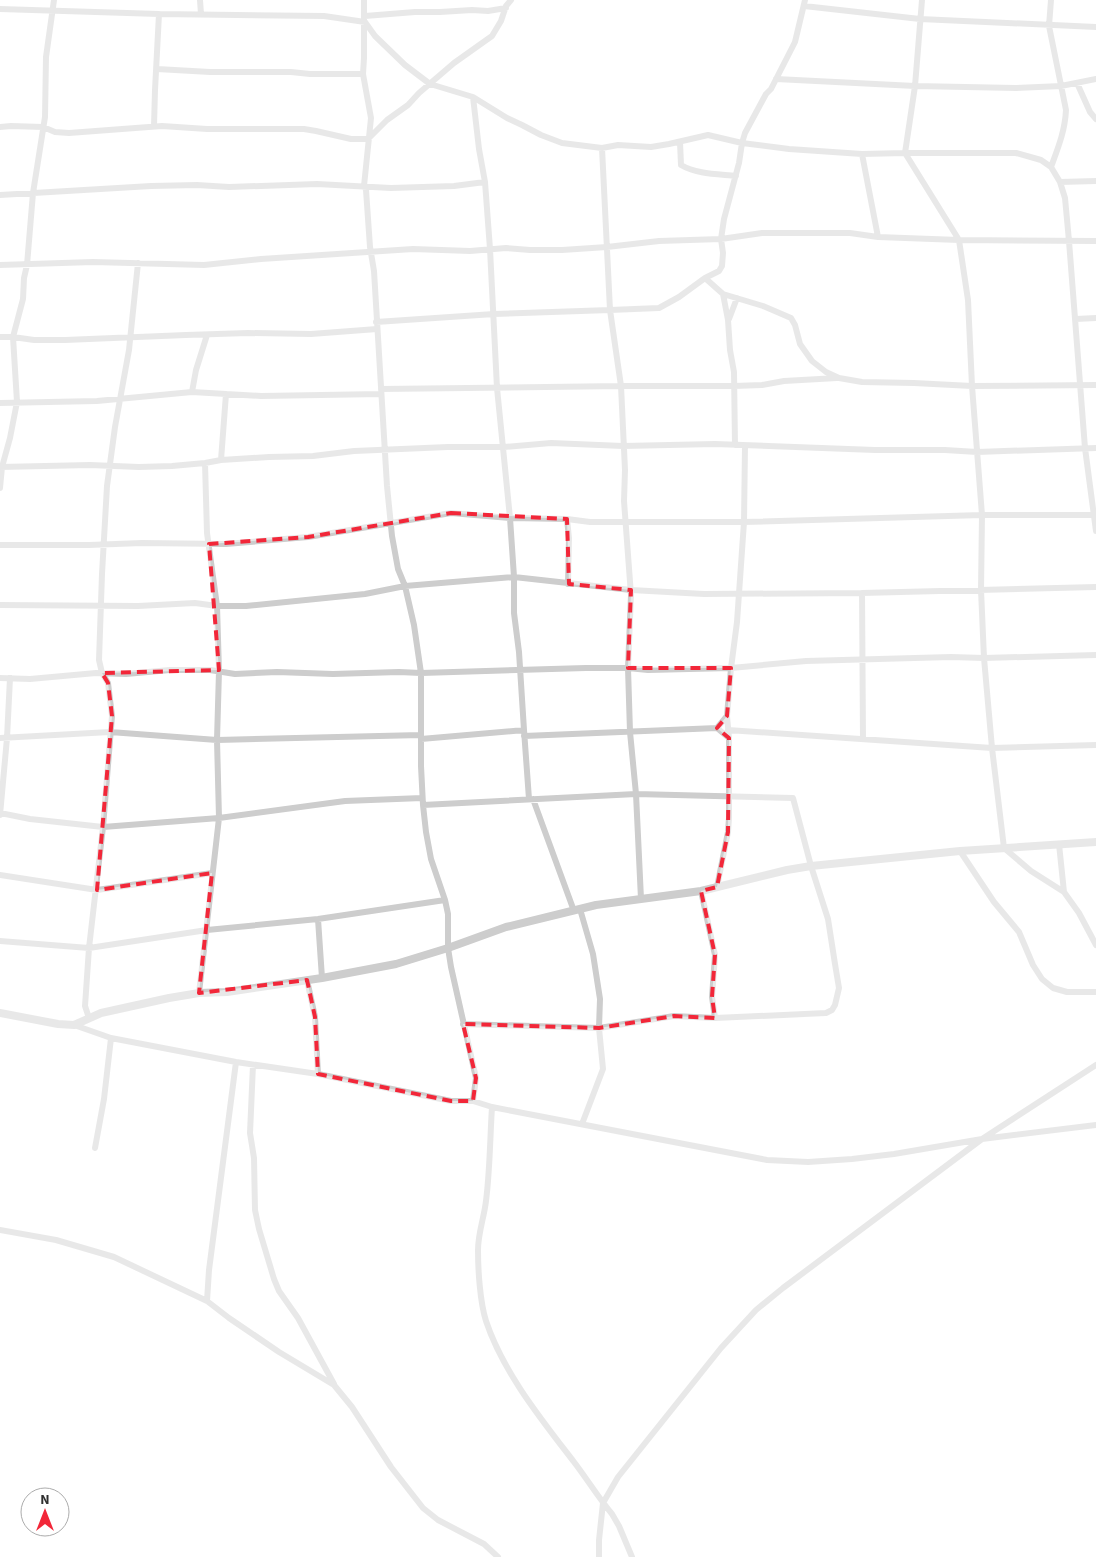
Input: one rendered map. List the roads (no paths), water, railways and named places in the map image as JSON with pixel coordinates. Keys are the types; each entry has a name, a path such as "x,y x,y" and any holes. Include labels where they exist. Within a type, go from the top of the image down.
{"street":[{"path":"0,488 1,467 18,402 13,337 23,299 33,193 44,117 46,56 54,0"},
{"path":"200,0 201,14"},
{"path":"364,0 363,74 371,118 364,186 366,190 374,271 390,524 398,569 405,586 414,625 421,673 422,802 432,859 448,914 448,948 451,967 476,1078 473,1101"},
{"path":"0,128 11,126 43,127 55,132 69,133 154,126 207,129 309,130 350,139 368,139 387,120 408,105 454,63 492,36 511,0"},
{"path":"922,0 915,86 905,153 960,240 968,300 976,452 982,515 981,590 984,658 1004,848 1031,871 1064,892 1079,913 1096,945"},
{"path":"1051,0 1050,26 1066,110 1061,141 1051,167"},
{"path":"376,322 494,314 659,308 719,271 722,266 721,239 724,219 745,133 795,42 805,3 920,19 1096,28"},
{"path":"0,9 53,12 324,16 365,19 415,12 488,11 506,8"},
{"path":"154,126 159,14"},
{"path":"365,19 375,36 400,60 430,84 473,97 541,136 562,143 602,148 618,145 651,146 680,142 708,135 742,143 789,149 862,154 1016,153 1041,160 1051,167 1060,182 1065,198 1085,448 1096,531"},
{"path":"157,69 210,72 363,74"},
{"path":"776,79 915,86 1016,88 1061,86 1096,80"},
{"path":"1076,83 1090,112 1096,119"},
{"path":"473,97 485,182 497,388 510,518 514,577 514,613 531,799 593,954 600,999 599,1028 603,1069 582,1124"},
{"path":"680,142 681,164 686,168 736,176"},
{"path":"602,148 610,310 621,386 624,501 631,590 628,668 630,732 636,794 641,899"},
{"path":"862,154 878,237"},
{"path":"0,195 179,186 317,184 391,188 454,186 485,182"},
{"path":"1060,182 1096,182"},
{"path":"0,265 93,262 204,264 413,249 470,251 506,248 562,250 607,247 641,242 721,239 770,233 850,233 878,237 960,240 1096,241"},
{"path":"89,1018 85,1006 89,948 97,890 112,716 108,684 102,673 99,660 100,605 110,466 125,378 138,263"},
{"path":"705,278 723,294 763,306 791,318 800,344 812,361 826,372 839,378"},
{"path":"723,294 728,320 734,386 735,445"},
{"path":"728,320 737,298"},
{"path":"1076,319 1096,318"},
{"path":"0,338 57,340 186,334 311,334 377,330"},
{"path":"192,392 196,370 208,335"},
{"path":"0,403 120,399 192,392 261,396 497,388 734,386 839,378 862,382 914,382 972,386 1096,385"},
{"path":"220,460 226,394"},
{"path":"1,467 172,466 220,460 448,447 504,447 551,442 623,446 735,445 976,452 1096,448"},
{"path":"717,887 729,818 729,738 727,716 730,668 737,622 744,522 745,446"},
{"path":"199,993 219,818 216,740 219,671 217,606 207,533 205,463"},
{"path":"0,545 226,544 308,537 451,513 510,518 567,519 590,522 744,522 982,515 1095,515"},
{"path":"567,519 569,538 568,584"},
{"path":"0,605 138,606 195,602 217,606 246,606 365,594 405,586 514,577 631,590 704,594 862,593 1096,587"},
{"path":"862,593 863,739"},
{"path":"0,678 30,679 170,670 219,671 235,674 277,672 333,674 628,668 648,670 730,668 806,661 1096,654"},
{"path":"10,678 4,738 0,814 30,819 103,827 219,818 345,801 422,802 636,794 793,798 811,866 828,919 838,988 835,1005 832,1010 826,1013 715,1018 674,1016 599,1028 463,1024"},
{"path":"717,728 727,716"},
{"path":"4,738 110,732 216,740 630,732 717,728 729,738"},
{"path":"728,730 992,748 1096,745"},
{"path":"74,1025 101,1014 199,993 227,992 322,978 396,964 506,927 596,905 701,891 787,870 960,851 1096,842"},
{"path":"1059,844 1064,892"},
{"path":"960,851 994,902 1019,932 1033,965 1042,979 1053,988 1067,992 1096,992"},
{"path":"0,875 97,890 212,873"},
{"path":"701,891 715,955 712,997 715,1018"},
{"path":"0,941 89,948 207,930 318,919 444,900"},
{"path":"318,919 322,978"},
{"path":"307,980 315,1017 318,1074"},
{"path":"0,1013 58,1024 74,1025 111,1038 236,1062 318,1074 451,1100 473,1101 767,1160 808,1162 852,1159 982,1139 1096,1125"},
{"path":"95,1148 104,1099 111,1038"},
{"path":"207,1300 209,1270 236,1062"},
{"path":"253,1064 250,1132 254,1158 255,1210 274,1280 279,1291 298,1318 334,1385 352,1407 391,1467 422,1508 438,1520 484,1544 498,1557"},
{"path":"600,1557 599,1540 602,1503 618,1477 689,1386 756,1310 982,1139 1096,1065"},
{"path":"492,1106 488,1188 478,1250 485,1319 507,1367 544,1422 587,1479 602,1503 612,1514 632,1557"},
{"path":"0,1230 56,1240 114,1257 207,1300 228,1318 278,1352 334,1385"}]}
